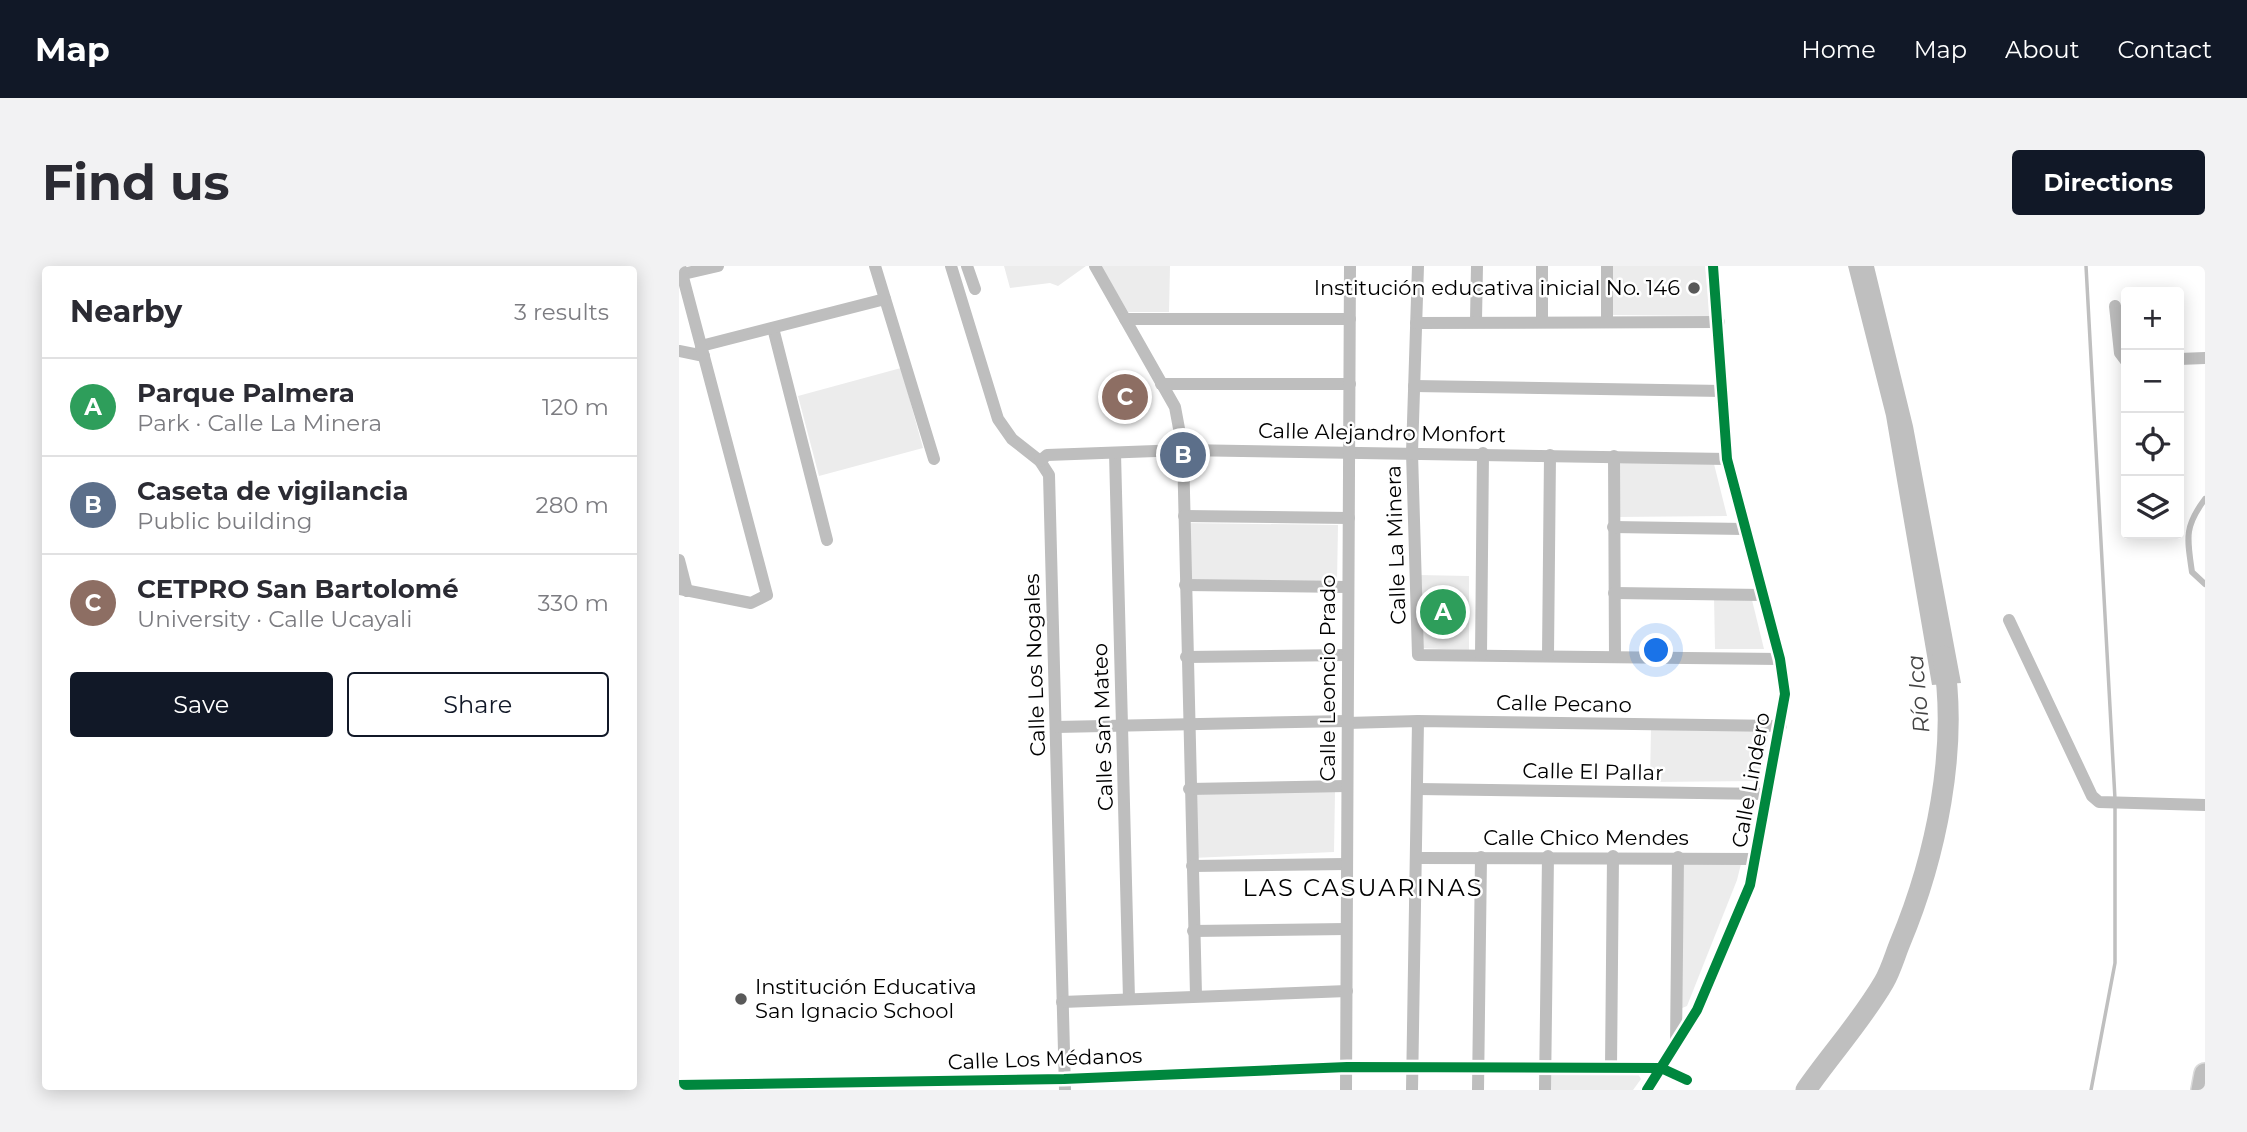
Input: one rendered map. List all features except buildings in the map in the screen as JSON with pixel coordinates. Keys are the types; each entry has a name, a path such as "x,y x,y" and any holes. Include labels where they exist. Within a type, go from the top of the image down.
{"highway":[{"path":"2202,1090 2205,1074"}],"street":[{"path":"679,560 683,590 751,603 767,595 680,272 718,266"},
{"path":"874,266 934,459"},
{"path":"951,266 998,419 1012,439 1040,461"},
{"path":"967,266 975,289"},
{"path":"1095,266 1175,407 1182,450 1196,995"},
{"name":"Calle Leoncio Prado","path":"1346,1090 1350,266"},
{"name":"Calle La Minera","path":"1418,266 1412,453 1418,655 1481,656"},
{"path":"1476,320 1477,266"},
{"path":"1542,266 1542,321"},
{"path":"1607,266 1607,321"},
{"name":"Calle Lindero","path":"1647,1090 1697,1010 1750,885 1781,726 1785,691 1780,659 1727,459 1713,266"},
{"path":"679,351 702,351 773,328 885,299"},
{"path":"2115,306 2121,354"},
{"path":"1125,318 1350,319"},
{"path":"1416,323 1476,320 1719,322"},
{"path":"773,328 827,540"},
{"path":"2184,359 2205,358"},
{"path":"1161,384 1350,384"},
{"path":"1414,386 1723,391"},
{"name":"Calle Alejandro Monfort","path":"1040,461 1047,455 1182,450 1727,459"},
{"name":"Calle San Mateo","path":"1115,453 1129,999"},
{"path":"1483,453 1481,656 1780,659"},
{"path":"1548,656 1550,455"},
{"path":"1614,456 1615,656"},
{"name":"Calle Los Nogales","path":"1040,461 1049,475 1065,1085"},
{"path":"1184,516 1349,518"},
{"path":"1613,527 1744,528"},
{"path":"1185,585 1348,587"},
{"path":"1613,593 1763,595"},
{"path":"2009,620 2092,796 2099,802 2205,804"},
{"path":"1187,657 1348,656"},
{"path":"1412,1090 1418,721"},
{"name":"Calle Pecano","path":"1056,727 1418,721 1781,726"},
{"path":"1189,789 1346,786"},
{"name":"Calle El Pallar","path":"1418,789 1768,794"},
{"path":"1545,1090 1548,856"},
{"path":"1611,1068 1613,856"},
{"name":"Calle Chico Mendes","path":"1417,858 1613,856 1756,859"},
{"path":"1478,1090 1481,857"},
{"path":"1676,1045 1678,857"},
{"path":"1192,866 1346,864"},
{"path":"1193,930 1346,929"},
{"path":"1062,1002 1347,991"},
{"name":"Calle Los Médanos","path":"679,1085 1065,1085 1347,1067 1479,1070 1661,1068"},
{"path":"1661,1068 1687,1080"}],"lane":[{"path":"2205,499 2190,518 2189,533 2192,572 2205,584"}],"shaded area":[{"path":"1004,266 1086,266 1058,286 1050,283 1010,288"},
{"path":"1101,266 1170,266 1169,312 1128,312"},
{"path":"1613,266 1705,266 1710,316 1613,315"},
{"name":"Río Ica","path":"1848,266 1874,266 1913,426 1961,683 1932,685 1886,416"},
{"path":"901,368 923,448 819,476 798,396"},
{"path":"1617,460 1713,460 1727,516 1616,517"},
{"path":"1184,523 1338,525 1337,582 1186,580"},
{"path":"1418,575 1469,576 1469,650 1418,648"},
{"path":"1714,596 1751,596 1764,649 1715,649"},
{"path":"1651,729 1769,731 1758,781 1650,782"},
{"path":"1191,792 1335,792 1334,852 1192,858"},
{"path":"1742,860 1737,880 1687,1006 1682,1008 1679,861"},
{"path":"1545,1073 1638,1074 1641,1079 1633,1090 1545,1090"}],"waterway":[{"path":"2086,266 2115,799"},
{"name":"Río Ica","path":"1806,1090 1884,982 1913,910 1934,839 1946,765 1947,691 1943,656"},
{"path":"2091,1090 2115,963 2115,806"}],"cycle path":[{"path":"1647,1090 1697,1010 1750,885 1785,694 1780,659 1727,459 1713,266"},
{"path":"679,1085 1064,1079 1347,1067 1661,1068 1687,1080"}],"place":[{"name":"Institución educativa inicial No. 146","path":"1694,288"},
{"name":"CETPRO San Bartolomé","path":"1125,397"},
{"name":"Caseta de vigilancia","path":"1183,455"},
{"name":"Parque Palmera","path":"1443,612"},
{"name":"Institución Educativa San Ignacio School","path":"741,999"}],"district":[{"name":"LAS CASUARINAS","path":"1363,888"}]}
